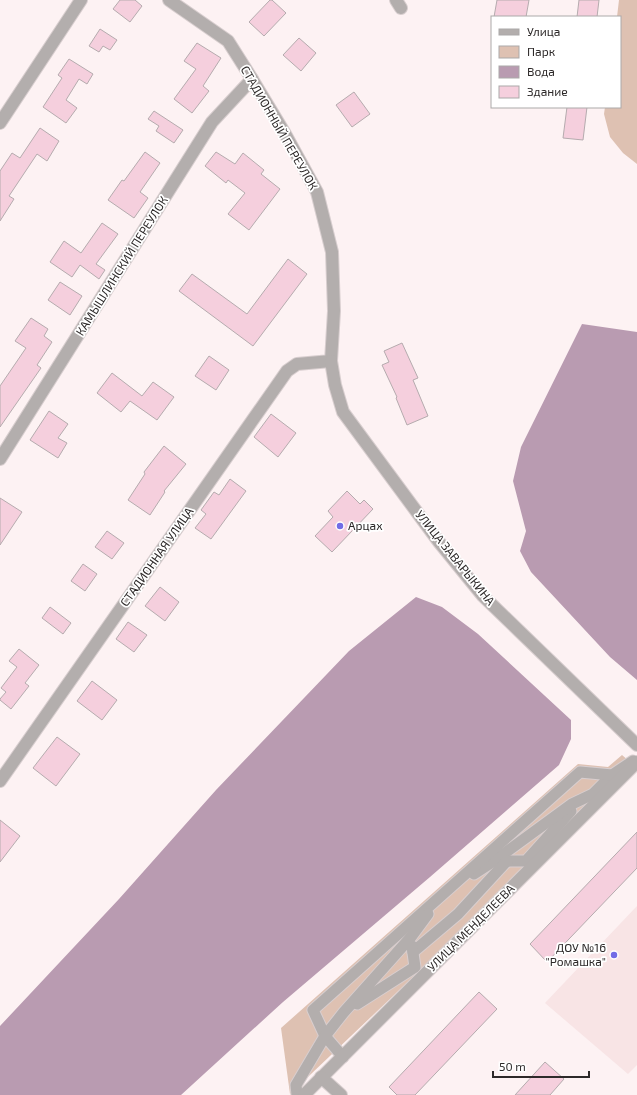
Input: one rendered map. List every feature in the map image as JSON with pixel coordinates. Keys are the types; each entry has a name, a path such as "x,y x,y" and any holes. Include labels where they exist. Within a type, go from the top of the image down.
{"street":[{"path":"0,123 81,0"},
{"name":"СТАДИОННЫЙ ПЕРЕУЛОК","path":"169,0 228,41 284,132 317,192 332,252 334,311 331,361"},
{"name":"КАМЫШЛИНСКИЙ ПЕРЕУЛОК","path":"0,459 212,122 252,79"},
{"name":"УЛИЦА ЗАВАРЫКИНА","path":"331,361 335,385 343,412 439,542 483,596 637,745"},
{"name":"СТАДИОННАЯ УЛИЦА","path":"0,781 287,371 297,364 331,361"},
{"path":"297,1095 296,1085 326,1036 344,1012 411,937 441,896 494,861 572,804 593,794 612,775 637,760"},
{"name":"УЛИЦА МЕНДЕЛЕЕВА","path":"304,1095 637,760"},
{"path":"342,1057 326,1036 313,1010 580,772 612,775"},
{"path":"494,861 526,860 583,798"},
{"path":"413,952 458,914 508,861"},
{"path":"344,1012 415,967 411,937"},
{"path":"322,1077 341,1095"}],"shaded area":[{"name":"ДОУ №16 \"Ромашка\"","path":"637,906 637,1065 628,1074 545,1003"}],"green space":[{"path":"619,0 637,0 637,164 623,153 610,137 604,114 605,108 621,108 621,16 617,16"},
{"path":"622,755 635,766 290,1094 281,1028 578,764 608,767"}],"water":[{"path":"582,324 637,332 637,680 610,657 531,572 520,551 526,531 513,481 521,447"},
{"path":"416,597 442,607 478,634 571,720 571,739 559,765 283,1002 181,1095 0,1095 0,1026 119,899 216,790 349,651"}],"building":[{"path":"120,0 135,0 142,6 130,22 113,9"},
{"path":"270,0 272,0 286,13 264,36 249,22"},
{"path":"497,0 529,0 526,16 494,16"},
{"path":"579,0 599,0 597,16 577,16"},
{"path":"100,29 117,40 110,50 103,46 99,52 89,46"},
{"path":"299,38 316,53 301,71 283,55"},
{"path":"197,43 221,58 203,86 209,91 192,113 174,99 196,69 184,61"},
{"path":"69,59 93,74 87,84 79,79 66,100 77,108 66,123 43,107 62,78 58,75"},
{"path":"354,92 370,114 352,127 336,105"},
{"path":"567,108 587,108 583,140 563,138"},
{"path":"154,111 183,130 174,143 156,131 159,126 148,119"},
{"path":"40,128 59,141 47,161 37,154 9,196 14,199 0,221 0,171 12,153 20,158"},
{"path":"145,152 160,163 140,192 148,198 134,218 108,200"},
{"path":"216,152 235,164 243,153 264,170 261,174 280,189 249,230 228,214 245,193 228,180 226,183 205,166"},
{"path":"102,223 118,234 96,264 105,270 99,279 80,265 72,277 50,262 64,241 81,253"},
{"path":"288,259 307,274 253,346 179,291 192,274 247,314"},
{"path":"60,282 82,296 70,315 48,300"},
{"path":"31,318 48,329 44,336 52,342 37,365 41,368 0,427 0,386 26,348 15,341"},
{"path":"402,343 418,378 413,380 428,416 407,425 396,398 397,397 382,365 389,362 384,351"},
{"path":"209,356 229,370 216,390 195,376"},
{"path":"112,373 142,396 153,382 174,397 157,420 130,401 121,412 97,393"},
{"path":"49,411 68,424 58,438 67,443 58,458 30,440"},
{"path":"271,414 296,433 278,457 254,437"},
{"path":"164,446 186,464 164,491 165,492 150,515 128,500 145,474 144,472"},
{"path":"230,479 246,491 211,539 195,528 206,514 201,510 214,492 219,495"},
{"name":"Арцах","path":"347,491 360,504 364,500 373,509 332,552 315,536 333,517 328,511"},
{"path":"0,498 22,512 0,545"},
{"path":"107,531 124,543 112,559 95,547"},
{"path":"83,564 97,574 85,591 71,581"},
{"path":"160,587 179,602 165,621 145,606"},
{"path":"50,607 71,623 63,634 42,618"},
{"path":"128,622 147,635 134,652 116,639"},
{"path":"19,649 39,665 25,683 29,686 11,709 0,700 6,692 1,688 17,667 9,661"},
{"path":"92,681 117,700 102,720 77,701"},
{"path":"57,737 80,754 56,786 33,768"},
{"path":"0,820 20,836 0,862"},
{"path":"637,832 637,868 547,962 530,944"},
{"path":"479,992 497,1009 415,1095 397,1095 389,1087"},
{"path":"545,1062 564,1079 550,1095 515,1095"}],"place":[{"name":"Арцах","path":"340,526"},
{"name":"ДОУ №16 \"Ромашка\"","path":"614,955"}]}
